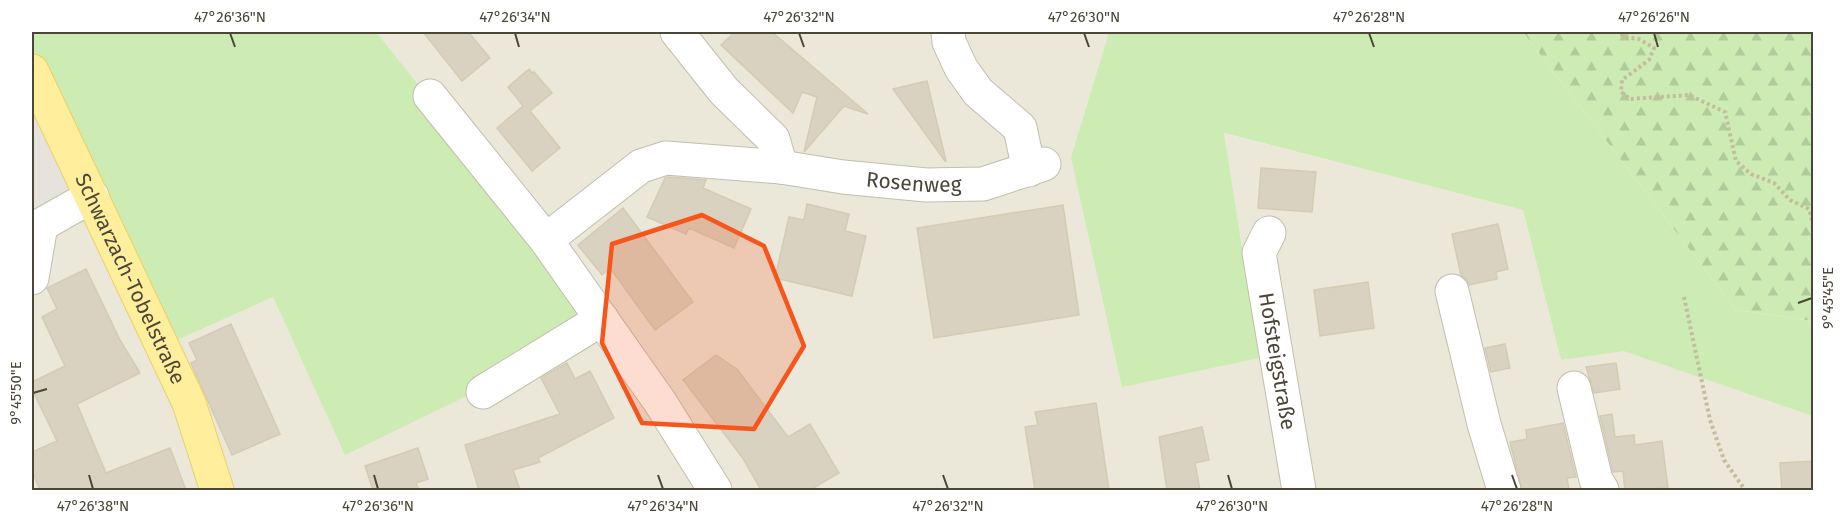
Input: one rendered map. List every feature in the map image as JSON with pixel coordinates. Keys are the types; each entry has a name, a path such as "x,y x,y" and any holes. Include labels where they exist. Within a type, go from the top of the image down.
{"main road":[{"name":"Schwarzach-Tobelstraße","path":"32,71 189,404 217,490"}],"street":[{"path":"677,32 724,91 773,139 781,166"},
{"name":"Rosenweg","path":"546,240 641,166 666,158 781,166 843,177 926,185 983,184 1036,167 1020,128 978,93 961,68 949,42 948,32"},
{"path":"430,96 546,240 660,402 715,490"},
{"path":"32,278 41,225 92,196"},
{"name":"Hofsteigstraße","path":"1269,233 1259,253 1299,490"},
{"path":"1452,291 1484,424 1504,490"},
{"path":"483,392 602,319"},
{"path":"1574,388 1596,480 1602,490"}],"path":[{"path":"1629,32 1622,35 1639,39 1654,48 1649,60 1622,80 1621,92 1630,99 1689,95 1725,112 1736,161 1751,174 1774,183 1790,200 1809,209 1814,226"},
{"path":"1684,297 1710,420 1724,460 1745,490"}],"highlighted area":[{"path":"702,215 764,246 804,346 754,429 642,423 602,343 612,244"}],"shaded area":[{"path":"376,32 1109,32 1071,157 1259,358 1223,133 1523,210 1561,360 1631,349 1813,416 1813,490 32,490 32,221 92,194 164,346 273,297 346,455 545,242"},
{"path":"32,70 92,194 32,221"}],"green space":[{"path":"32,32 376,32 545,242 596,317 481,389 345,455 273,297 164,346 32,68"},
{"path":"1109,32 1523,32 1736,310 1813,321 1813,416 1624,351 1561,360 1523,210 1224,133 1259,358 1122,387 1071,157"},
{"path":"1523,32 1813,32 1813,321 1736,310"}],"building":[{"path":"423,32 468,32 490,58 462,81"},
{"path":"735,32 772,32 868,114 844,106 804,152 817,97 802,92 793,113 721,45"},
{"path":"529,69 552,93 530,111 560,148 532,171 497,128 523,106 508,87"},
{"path":"927,81 946,161 893,89"},
{"path":"1261,168 1316,172 1312,212 1258,208"},
{"path":"665,178 706,180 703,188 751,209 734,248 689,228 686,234 647,217"},
{"path":"807,204 849,214 845,231 866,236 852,296 775,278 789,217 804,220"},
{"path":"1063,205 1079,315 934,338 917,228"},
{"path":"623,208 693,302 655,330 610,268 602,275 578,245"},
{"path":"1498,224 1508,269 1496,272 1497,279 1469,285 1461,275 1452,234"},
{"path":"86,269 120,340 140,373 77,404 106,473 170,448 186,490 40,490 32,471 32,452 57,441 32,389 32,382 65,366 42,317 57,309 47,288"},
{"path":"1368,282 1374,328 1320,336 1314,290"},
{"path":"231,324 280,434 232,455 191,363 197,360 189,343"},
{"path":"1505,344 1510,368 1491,372 1485,348"},
{"path":"716,355 737,369 788,437 810,424 839,473 810,490 761,490 742,457 683,380"},
{"path":"567,363 575,379 590,371 614,418 538,458 540,462 513,470 520,490 479,490 465,445 560,414 541,378"},
{"path":"1616,363 1620,389 1594,393 1586,367"},
{"path":"1096,403 1109,490 1035,490 1025,427 1038,425 1035,412"},
{"path":"1612,414 1615,437 1634,435 1635,445 1662,441 1668,488 1625,490 1623,471 1613,472 1600,416"},
{"path":"1563,423 1576,477 1567,478 1569,490 1522,490 1510,442 1527,439 1526,430"},
{"path":"1202,427 1209,460 1195,463 1200,490 1167,490 1159,437"},
{"path":"418,448 428,479 416,483 419,490 373,490 365,466"},
{"path":"1814,461 1814,490 1782,490 1780,463"}]}
